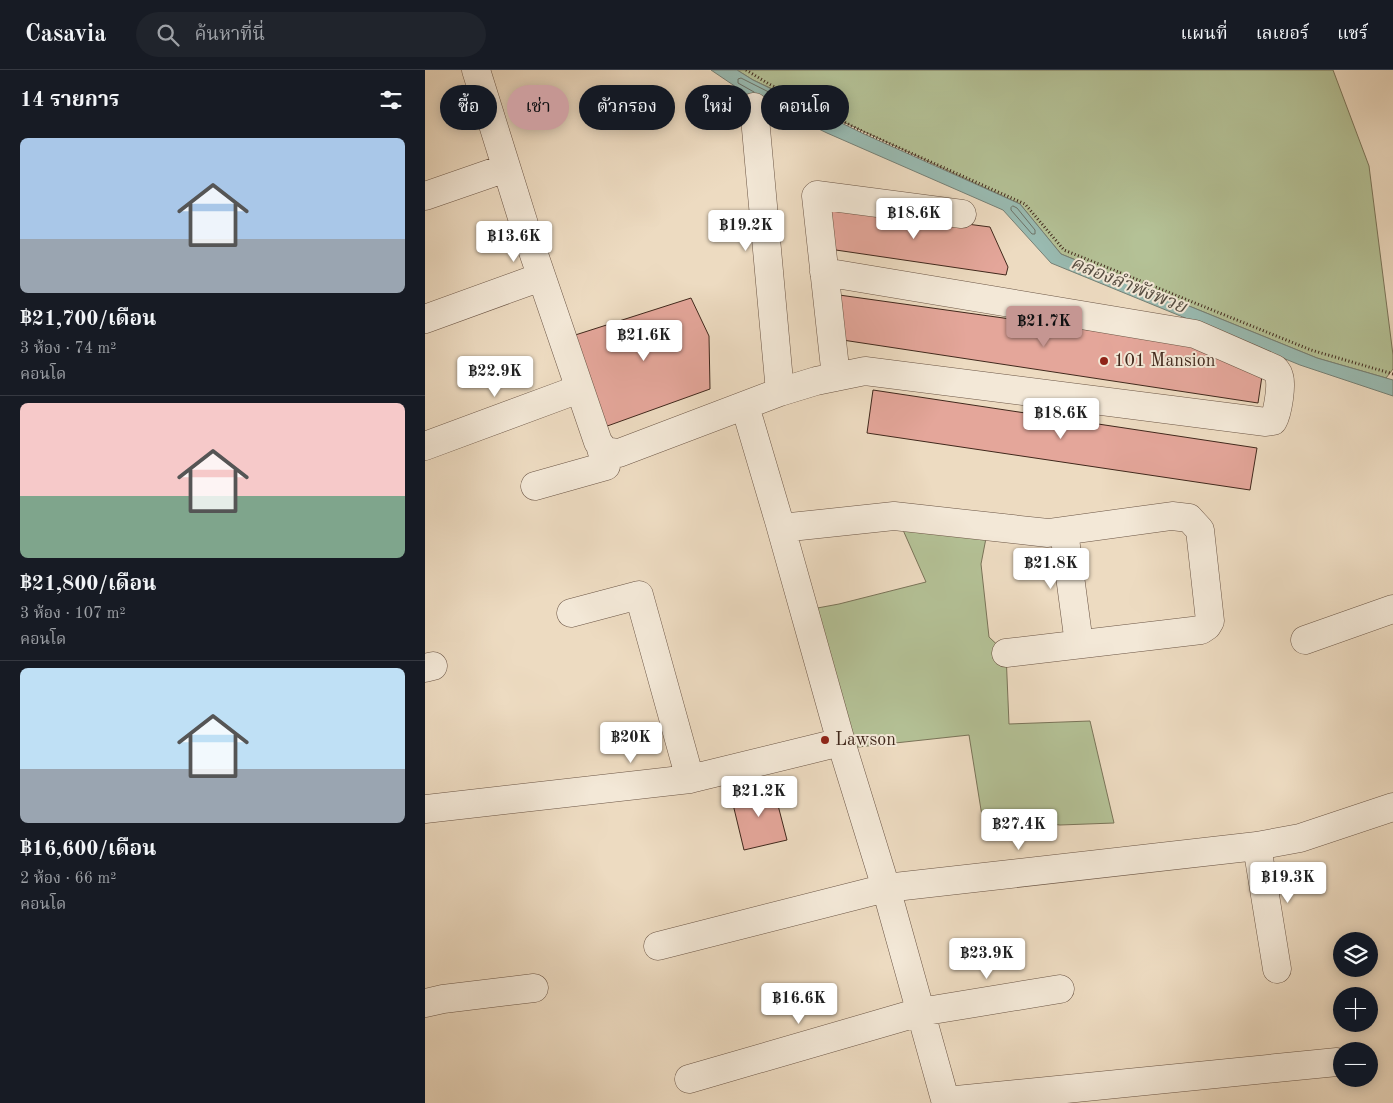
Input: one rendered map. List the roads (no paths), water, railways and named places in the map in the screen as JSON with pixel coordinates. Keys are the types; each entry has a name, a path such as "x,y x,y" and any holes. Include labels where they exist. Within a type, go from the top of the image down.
{"street":[{"path":"476,70 541,277 598,442 605,451 619,454 780,392 816,381 865,371 1267,422 1273,420 1276,415 1280,383 1279,374 1275,369 1195,334 824,272"},
{"path":"754,107 780,392"},
{"path":"425,196 506,168"},
{"path":"836,377 816,196 962,214"},
{"path":"425,319 541,277"},
{"path":"425,446 579,389"},
{"path":"745,406 841,742 886,888 946,1102 1333,1062"},
{"path":"535,486 606,466 600,445"},
{"path":"781,528 894,516 1048,533 1173,516 1189,518 1200,530 1210,621 1201,630 1006,653"},
{"path":"1064,531 1079,644"},
{"path":"571,613 639,595 690,779"},
{"path":"1305,640 1393,609"},
{"path":"425,809 690,779 841,742"},
{"path":"658,946 886,888 1257,846 1300,838 1393,807"},
{"path":"1257,846 1277,969"},
{"path":"425,1003 443,999 534,988"},
{"path":"689,1079 920,1012 1060,990"}],"water":[{"path":"711,70 737,70 763,85 761,85 761,101 751,96 751,85 733,85"},
{"name":"คลองลำพังพวย","path":"849,127 1020,204 1061,254 1317,358 1393,380 1393,396 1300,365 1051,263 1003,210 821,130 849,130"}],"place":[{"name":"101 Mansion","path":"1104,361"},
{"name":"Lawson","path":"825,740"}]}
